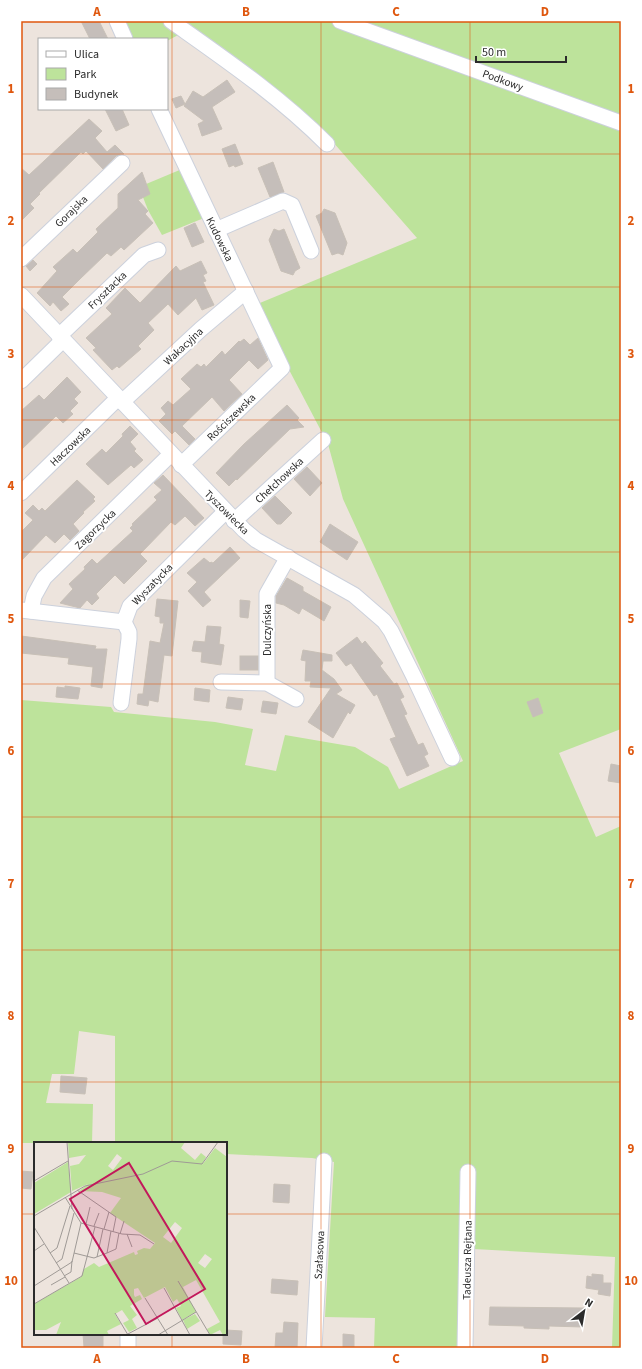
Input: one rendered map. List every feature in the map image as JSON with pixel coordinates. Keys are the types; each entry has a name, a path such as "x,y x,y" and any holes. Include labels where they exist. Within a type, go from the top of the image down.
{"street":[{"path":"117,21 125,38"},
{"path":"171,21 263,87 298,115 327,144"},
{"name":"Podkowy","path":"340,21 621,122"},
{"name":"Kudowska","path":"158,110 282,368"},
{"name":"Gorajska","path":"21,259 122,163"},
{"path":"216,230 283,201 292,205 311,251"},
{"name":"Frysztacka","path":"21,381 61,338 144,255 158,250"},
{"name":"Wakacyjna","path":"120,400 246,291"},
{"name":"Tyszowiecka","path":"21,295 176,460 230,516 256,540 354,595 384,621 391,631 414,677 452,758"},
{"name":"Rościszewska","path":"176,460 282,368"},
{"name":"Haczowska","path":"21,493 120,400"},
{"name":"Chełchowska","path":"230,516 323,440"},
{"name":"Zagorzycka","path":"26,610 44,578 176,460"},
{"name":"Wyszatycka","path":"124,622 126,612 130,606 230,516"},
{"name":"Dulczyńska","path":"267,683 267,594 288,557"},
{"path":"26,610 124,622 129,639 121,703"},
{"path":"221,682 267,683 296,699"},
{"name":"Szałasowa","path":"314,1348 324,1161"},
{"name":"Tadeusza Rejtana","path":"466,1348 468,1172"},
{"path":"128,1335 128,1348"}],"green space":[{"path":"121,21 162,21 180,34 168,40 168,38 129,38"},
{"path":"177,21 621,21 621,729 559,753 596,837 621,826 621,1348 612,1348 615,1257 474,1249 470,1348 374,1348 375,1318 325,1317 334,1162 312,1158 227,1154 227,1142 115,1142 115,1036 79,1031 74,1074 52,1074 46,1103 93,1104 92,1142 21,1143 21,700 111,707 114,712 215,722 253,729 245,765 276,771 285,735 355,747 388,767 399,789 463,761 343,499 328,444 255,305 417,238 332,141"},
{"path":"182,169 204,218 162,235 148,210 139,187"}],"building":[{"path":"81,21 99,21 108,38 90,38"},
{"path":"227,80 235,92 212,107 222,129 202,136 198,124 204,121 184,106 193,91 203,97"},
{"path":"181,96 185,104 176,108 172,99"},
{"path":"106,110 122,110 129,125 116,131"},
{"path":"89,119 102,131 95,138 107,152 115,145 124,154 116,156 103,169 86,151 83,154 81,152 39,193 40,194 30,204 34,208 21,221 21,168 29,175"},
{"path":"235,144 243,164 235,167 234,165 229,167 222,149"},
{"path":"273,162 284,192 270,197 258,168"},
{"path":"142,172 150,194 138,200 148,211 145,214 153,223 124,250 121,247 111,256 107,253 62,297 69,304 61,311 53,302 50,306 37,293 57,271 53,267 73,249 77,253 98,232 96,229 118,208 118,194"},
{"path":"324,209 335,213 347,243 343,255 338,253 332,255 316,216 322,213"},
{"path":"195,223 204,242 192,247 184,228"},
{"path":"274,229 279,231 284,229 300,268 295,271 293,275 281,271 269,240"},
{"path":"33,260 37,264 30,271 26,266"},
{"path":"201,261 207,273 203,275 206,281 203,282 214,305 202,310 196,298 178,315 168,304 148,323 154,330 138,346 141,349 119,368 117,366 112,370 93,350 96,348 86,338 112,314 106,308 125,288 140,303 176,266 180,271"},
{"path":"258,338 268,360 258,369 249,360 229,380 242,394 224,411 212,397 182,426 195,439 189,445 175,431 172,434 159,421 166,414 161,408 168,401 173,405 191,389 181,379 197,364 201,367 204,364 206,367 222,351 225,355 239,341 240,342 244,339 250,345"},
{"path":"67,377 81,392 74,399 78,403 70,411 73,414 63,423 56,416 21,450 21,411 39,395 44,400"},
{"path":"287,405 299,418 297,420 304,427 290,429 229,486 216,473 244,444"},
{"path":"130,426 138,434 130,442 136,449 134,451 143,460 134,468 131,465 108,485 86,464 102,449 106,453 123,436 122,434"},
{"path":"307,467 322,483 310,496 294,479"},
{"path":"163,475 204,518 195,526 185,516 175,525 171,522 140,554 147,561 124,584 115,575 96,594 99,598 92,605 87,600 80,608 60,603 73,589 69,584 85,569 84,567 92,559 97,564 133,531 130,528 133,525 132,524 157,500 154,497 162,490 154,483"},
{"path":"77,480 95,497 93,499 95,501 73,524 79,531 70,540 64,534 55,543 46,535 21,561 21,532 33,520 25,513 33,505 39,511 42,508 45,511"},
{"path":"275,496 292,513 281,524 277,524 262,508"},
{"path":"330,524 358,542 347,560 320,542"},
{"path":"230,547 240,558 204,592 211,600 203,607 188,591 197,582 187,573 204,558 210,563 213,563"},
{"path":"287,578 303,587 303,591 331,607 324,621 302,608 299,614 284,605 276,603 276,596"},
{"path":"157,599 178,601 172,656 164,655 158,702 149,700 148,706 137,704 138,694 143,694 150,641 160,643 164,623 160,623 160,617 155,616"},
{"path":"240,600 250,601 248,618 240,617"},
{"path":"207,626 221,627 219,644 224,645 221,665 201,662 202,652 192,651 194,641 205,642"},
{"path":"21,636 96,646 95,649 107,649 102,688 91,686 93,667 68,664 69,658 21,653"},
{"path":"357,637 362,644 365,641 383,663 380,666 394,684 397,683 404,697 400,699 407,714 404,715 418,745 423,743 428,754 424,756 429,766 407,776 390,739 396,737 377,694 374,696 351,663 346,666 336,653"},
{"path":"303,650 332,655 332,661 323,661 322,670 334,679 342,690 336,694 355,705 350,714 348,712 333,738 308,722 331,688 310,687 311,681 305,681 306,661 301,660"},
{"path":"240,656 258,656 258,670 240,670"},
{"path":"65,686 80,688 78,699 56,697 57,687 65,688"},
{"path":"195,688 210,690 209,702 194,700"},
{"path":"228,697 243,699 241,710 226,708"},
{"path":"538,698 543,713 533,717 527,702"},
{"path":"263,701 278,703 276,714 261,712"},
{"path":"611,764 621,766 621,783 608,781"},
{"path":"61,1076 87,1078 85,1094 60,1092"},
{"path":"21,1171 33,1172 31,1189 21,1188"},
{"path":"274,1184 290,1185 289,1203 273,1202"},
{"path":"592,1274 603,1275 603,1283 611,1283 610,1296 598,1294 599,1290 586,1288 587,1276 592,1277"},
{"path":"272,1279 298,1281 297,1295 271,1293"},
{"path":"490,1307 584,1308 583,1327 549,1326 549,1329 524,1328 524,1326 489,1325"},
{"path":"284,1322 298,1323 297,1348 275,1348 276,1333 283,1333"},
{"path":"227,1330 242,1331 241,1345 223,1344 223,1335 227,1335"},
{"path":"343,1334 354,1335 354,1348 343,1348"},
{"path":"83,1335 103,1335 103,1348 84,1347"}]}
